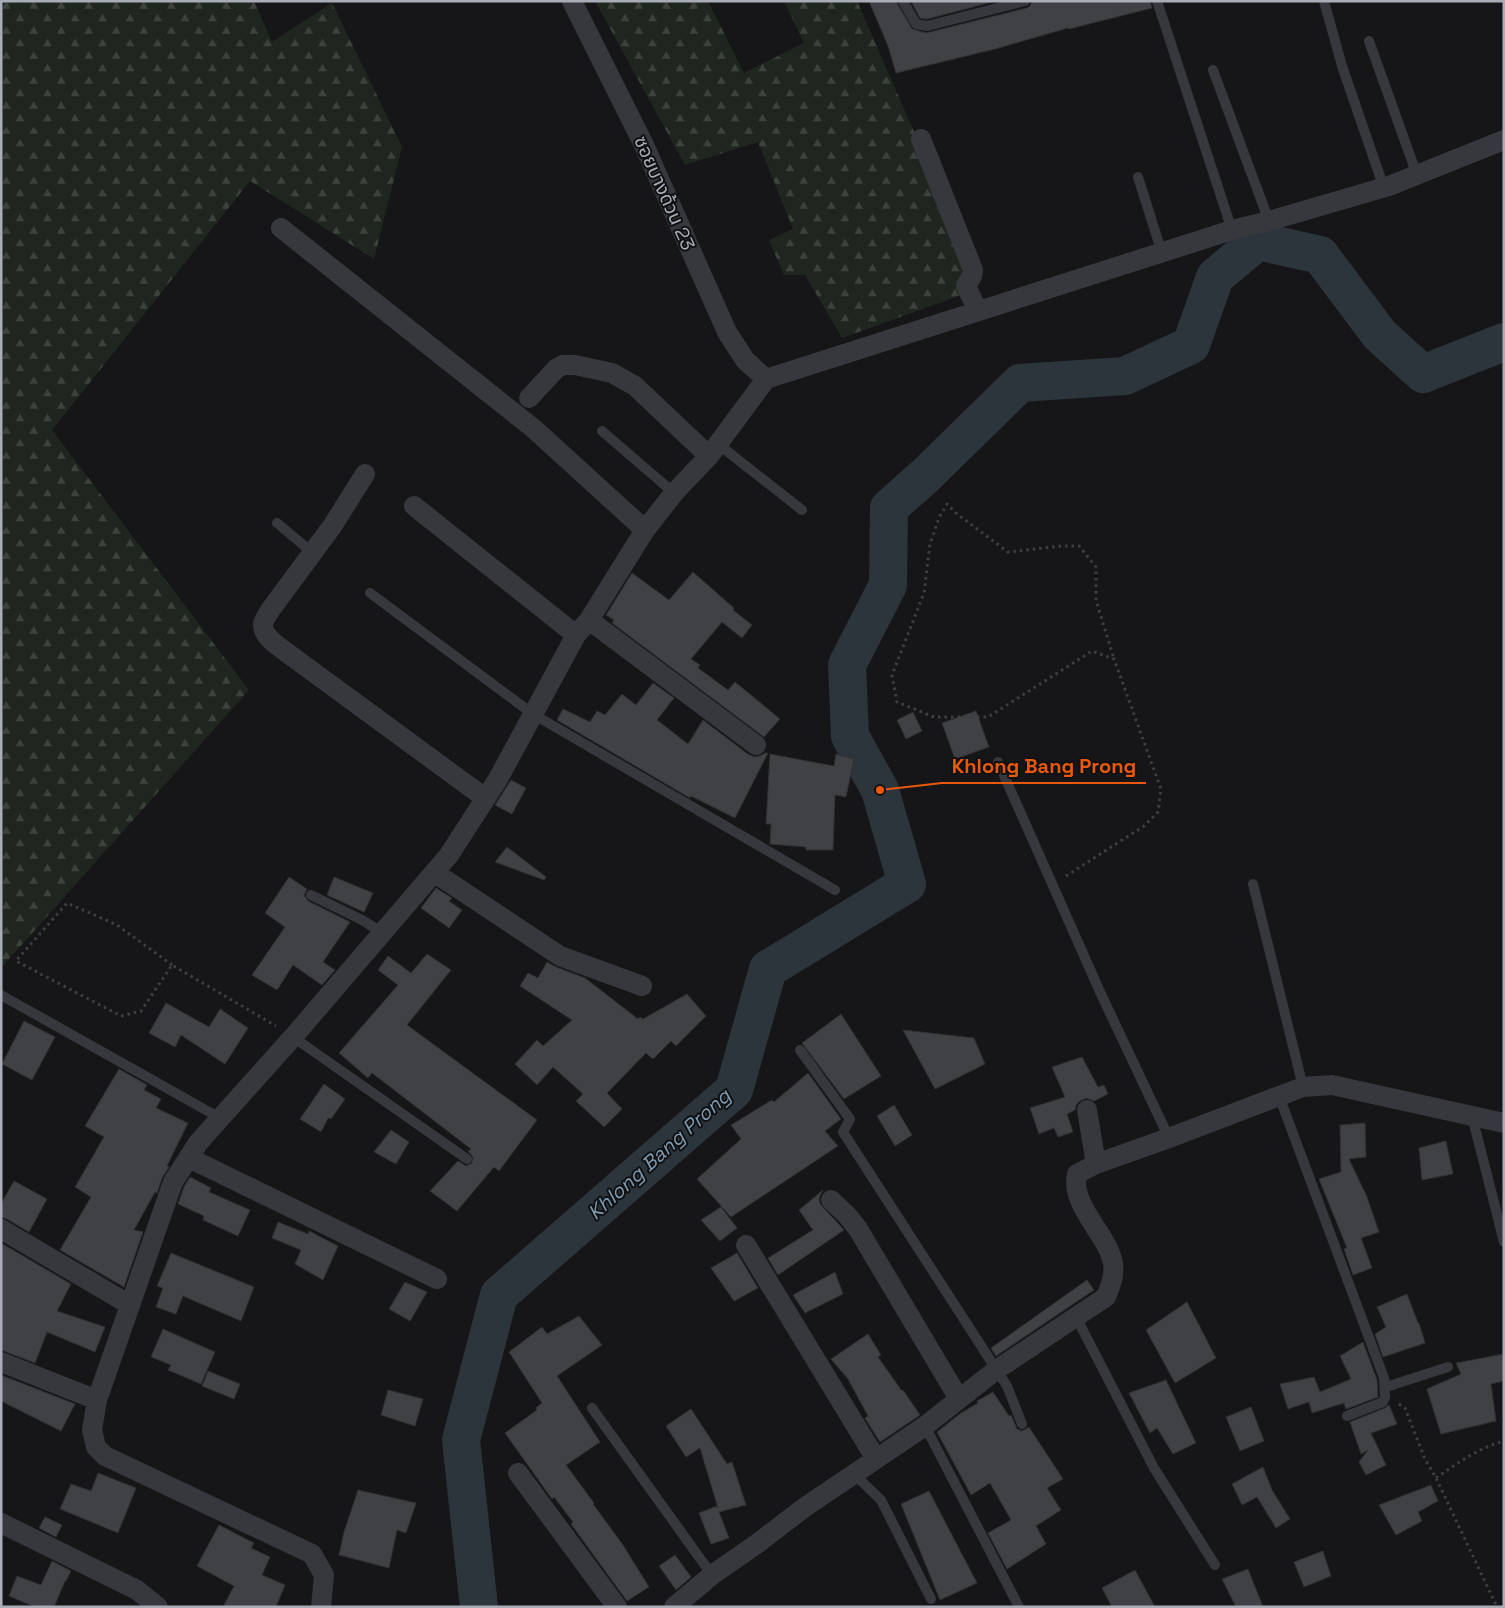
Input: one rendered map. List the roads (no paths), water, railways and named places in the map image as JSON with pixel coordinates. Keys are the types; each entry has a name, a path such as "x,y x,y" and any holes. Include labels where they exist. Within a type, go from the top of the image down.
{"street":[{"name":"ซอยบางด้วน 23","path":"572,1 644,145 727,332 745,360 766,379"},
{"path":"920,139 973,270 966,286 978,312"},
{"path":"322,1607 324,1575 312,1554 105,1456 96,1447 92,1430 97,1400 174,1182 198,1143 384,933 450,855 498,779 582,628 645,530 674,493 713,450 766,379 1232,230 1384,188 1504,140"},
{"path":"281,228 533,428 645,530"},
{"path":"529,398 556,369 563,365 575,365 612,373 635,386 713,450"},
{"path":"365,474 333,525 264,621 263,626 271,640 286,652 485,798"},
{"path":"414,506 582,628 756,745"},
{"path":"435,873 560,956 642,986"},
{"path":"674,1607 712,1575 805,1507 925,1426 996,1370 1106,1298 1113,1280 1113,1263 1081,1203 1075,1184 1077,1174 1096,1164 1303,1087 1332,1085 1504,1123"},
{"path":"1087,1110 1096,1164"},
{"path":"189,1158 437,1278"},
{"path":"831,1200 858,1229 959,1399"},
{"path":"1,1229 130,1305"},
{"path":"746,1245 876,1459"},
{"path":"1,1362 97,1400"},
{"path":"518,1473 616,1607"},
{"path":"1,1523 137,1590 158,1607"}],"lane":[{"path":"903,1 916,24 927,26 989,6 1025,1"},
{"path":"1157,1 1232,230"},
{"path":"1324,1 1342,66 1384,188"},
{"path":"1368,41 1417,175"},
{"path":"1213,70 1269,221"},
{"path":"1138,177 1162,253"},
{"path":"602,431 674,493"},
{"path":"713,450 802,510"},
{"path":"277,523 313,553"},
{"path":"370,593 533,714 835,890"},
{"path":"998,762 1101,994 1169,1138"},
{"path":"1253,884 1303,1087"},
{"path":"311,895 384,933"},
{"path":"1,995 220,1118"},
{"path":"293,1037 467,1159"},
{"path":"800,1050 850,1119 842,1132 1007,1386 1022,1424"},
{"path":"1279,1096 1381,1370 1386,1392 1383,1402 1347,1416"},
{"path":"1472,1116 1504,1242"},
{"path":"1076,1317 1154,1468 1215,1564"},
{"path":"1386,1392 1448,1367"},
{"path":"592,1408 712,1575"},
{"path":"925,1426 1019,1607"},
{"path":"854,1474 880,1500 931,1599"}],"waterway":[{"name":"Khlong Bang Prong","path":"479,1607 461,1440 499,1295 734,1090 768,969 907,884 880,790 850,736 847,665 888,585 889,508 926,475 1020,383 1125,376 1191,345 1215,277 1258,241 1320,255 1380,335 1423,374 1504,342"}],"place":[{"name":"Khlong Bang Prong","path":"880,790"}]}
